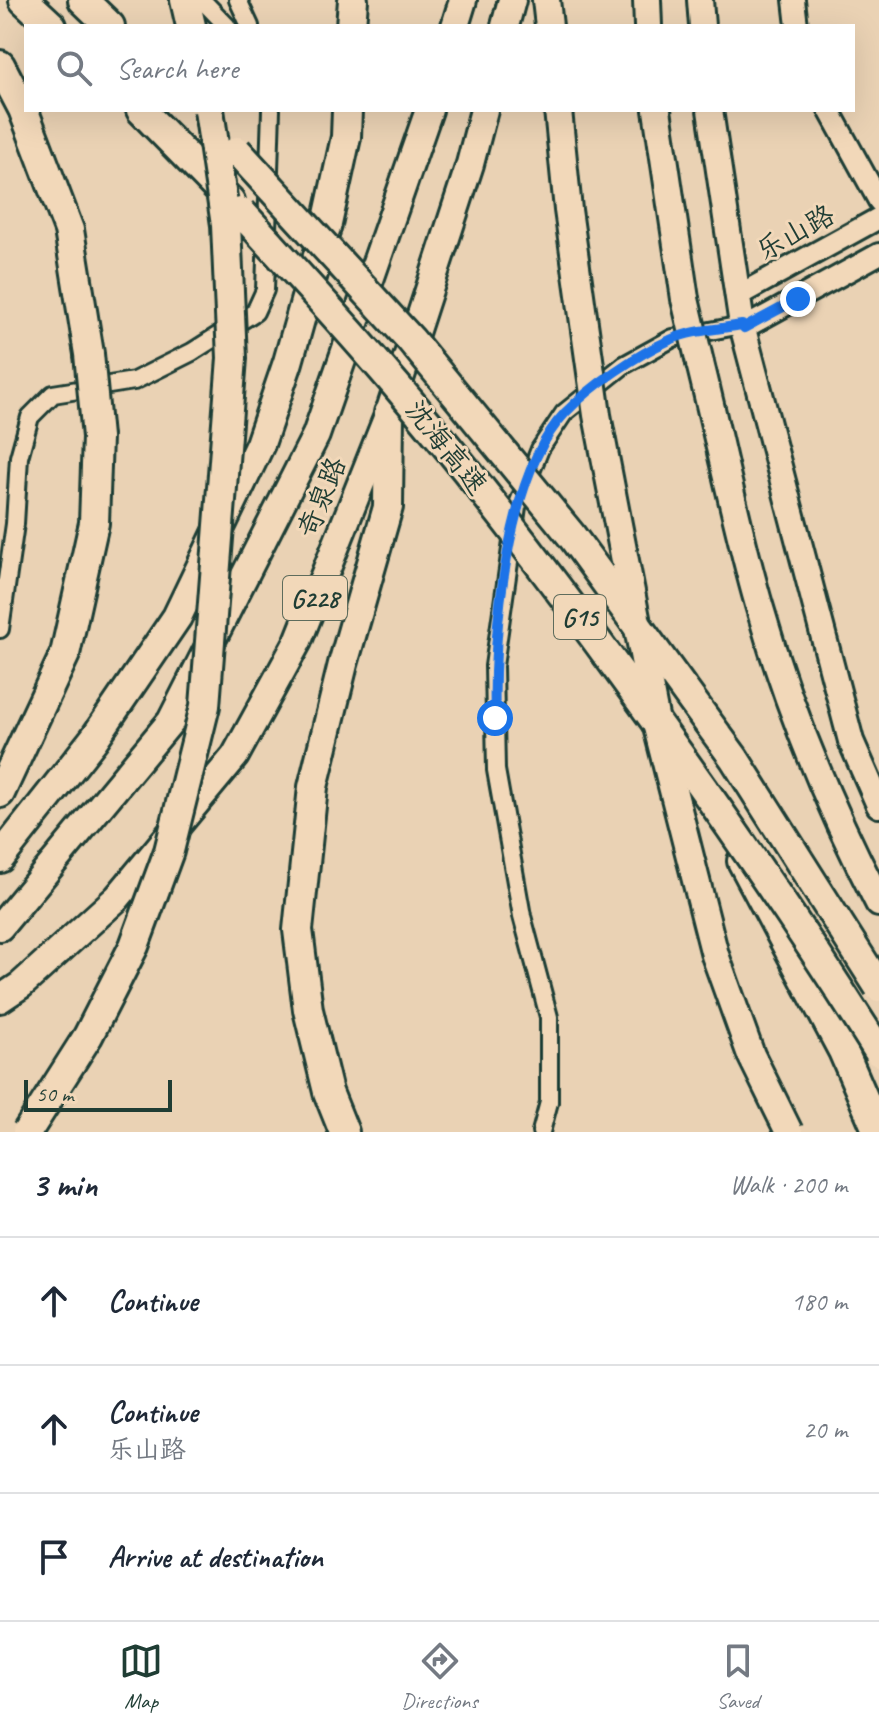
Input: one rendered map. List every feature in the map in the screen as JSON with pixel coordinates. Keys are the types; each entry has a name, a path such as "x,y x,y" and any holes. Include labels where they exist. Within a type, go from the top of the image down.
{"highway":[{"path":"24,0 50,24"},
{"path":"83,0 108,24"},
{"path":"185,0 191,24"},
{"path":"351,24 353,0"},
{"path":"456,24 463,0"},
{"path":"506,24 512,0"},
{"path":"546,0 549,24"},
{"path":"647,0 648,24"},
{"path":"0,65 24,112"},
{"path":"0,793 65,654 94,523 97,437 89,354 69,230 24,112"},
{"name":"沈海高速","path":"143,112 241,212 382,369 480,487 563,594 698,779 817,953 879,1052"},
{"name":"沈海高速","path":"197,112 237,151 411,340 571,535 734,758 879,987"},
{"path":"27,1132 88,1036 134,946 169,851 205,706 232,358 226,225 209,112"},
{"path":"0,858 94,739 177,617 260,444 288,362 327,224 346,137 347,112"},
{"name":"奇泉路","path":"0,927 14,914 171,721 316,435 428,112"},
{"name":"奇泉路","path":"0,999 21,985 117,898 235,756 298,641 389,413 470,164 483,112"},
{"path":"558,112 568,210 597,415 657,727 715,955 751,1055 789,1132"},
{"path":"657,112 685,299 759,605 806,744 856,860 879,903"},
{"path":"344,1132 328,1092 308,1010 298,930 313,787 343,664 388,507 389,413"},
{"path":"698,779 843,1051 878,1132"}],"main road":[{"path":"700,0 702,24"},
{"path":"710,112 743,327 851,741 879,805"}],"street":[{"path":"202,0 225,24"},
{"path":"238,0 249,24"},
{"path":"794,0 797,24"},
{"path":"0,629 15,524 19,457 30,417 53,394 134,381 192,352 255,312 265,290 271,112"},
{"path":"830,112 879,201"},
{"name":"乐山路","path":"739,295 879,218"},
{"path":"541,1132 549,1102 549,1017 522,916 496,770 494,666 517,507 540,449 564,413 624,365 673,338 743,327 879,254"}],"route":[{"path":"495,718 494,666 517,507 540,449 564,413 624,365 673,338 742,325 744,328 798,299"}]}
